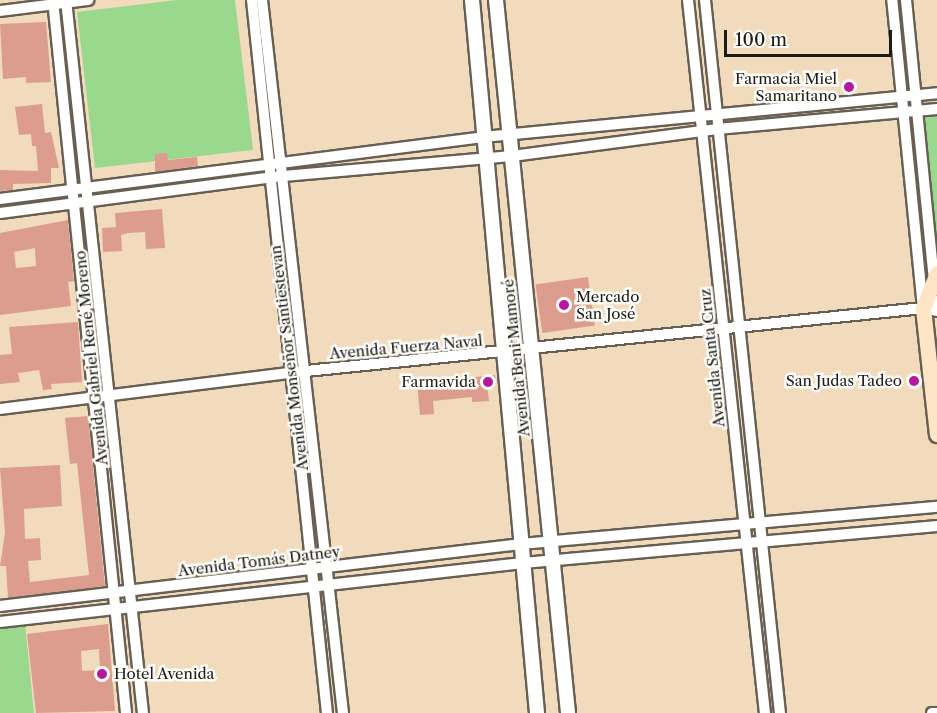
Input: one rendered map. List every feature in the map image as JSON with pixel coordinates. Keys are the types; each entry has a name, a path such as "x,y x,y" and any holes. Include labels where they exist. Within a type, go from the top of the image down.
{"main road":[{"path":"936,282 933,307 937,434"}],"street":[{"path":"0,11 54,2 88,0"},
{"name":"Avenida Monseñor Santiestevan","path":"252,0 306,371 331,583 342,713"},
{"name":"Avenida Monseñor Santiestevan","path":"262,0 275,162"},
{"name":"Avenida Beni Mamoré","path":"472,0 537,713"},
{"name":"Avenida Beni Mamoré","path":"496,0 568,713"},
{"name":"Avenida Santa Cruz","path":"688,0 747,526 765,713"},
{"name":"Avenida Santa Cruz","path":"705,0 780,713"},
{"path":"892,0 904,112 933,307"},
{"path":"906,0 936,282"},
{"name":"Avenida Gabriel René Moreno","path":"54,2 126,713"},
{"name":"Avenida Gabriel René Moreno","path":"66,2 134,606 143,713"},
{"path":"0,199 483,137 937,93"},
{"path":"0,213 278,176 512,156 717,129 937,109"},
{"name":"Avenida Monseñor Santiestevan","path":"278,176 290,373 327,713"},
{"name":"Avenida Fuerza Naval","path":"0,409 306,371 933,307"},
{"name":"Avenida Tomás Datney","path":"0,606 521,544 759,525 937,507"},
{"name":"Avenida Tomás Datney","path":"117,608 523,563 937,526"},
{"path":"0,622 117,608"},
{"path":"932,713 937,713"}],"green space":[{"path":"177,0 235,0 253,150 95,168 77,12"},
{"path":"937,114 937,246 923,115"},
{"path":"25,623 34,713 0,713 0,626"}],"building":[{"path":"46,22 51,82 26,83 26,77 3,79 0,24"},
{"path":"42,104 45,133 51,132 59,168 51,168 51,183 13,184 13,190 0,191 0,170 38,171 36,146 32,146 31,134 19,135 15,107"},
{"path":"167,153 168,160 197,157 198,166 155,172 155,154"},
{"path":"162,209 165,248 146,249 145,232 128,233 121,235 122,251 103,252 102,228 116,227 115,213"},
{"path":"68,220 74,281 68,282 71,306 0,315 0,233","holes":["35,248 36,266 16,268 14,252"]},
{"name":"Mercado San José","path":"588,277 595,326 542,333 536,284"},
{"path":"78,322 82,382 51,384 52,389 43,390 39,370 18,373 20,382 0,384 0,355 12,354 9,327"},
{"path":"495,375 496,384 487,385 489,401 472,402 472,397 433,401 434,414 420,415 417,383"},
{"path":"88,416 105,586 8,598 6,566 0,566 5,533 0,468 60,465 62,506 24,509 25,539 40,538 41,560 28,561 30,582 89,575 77,463 70,464 65,418"},
{"path":"108,624 115,711 36,713 27,634","holes":["99,649 100,670 82,671 81,651"]}],"place":[{"name":"Farmacia Miel Samaritano","path":"849,87"},
{"name":"Mercado San José","path":"564,305"},
{"name":"San Judas Tadeo","path":"914,381"},
{"name":"Farmavida","path":"488,382"},
{"name":"Hotel Avenida","path":"102,674"}]}
